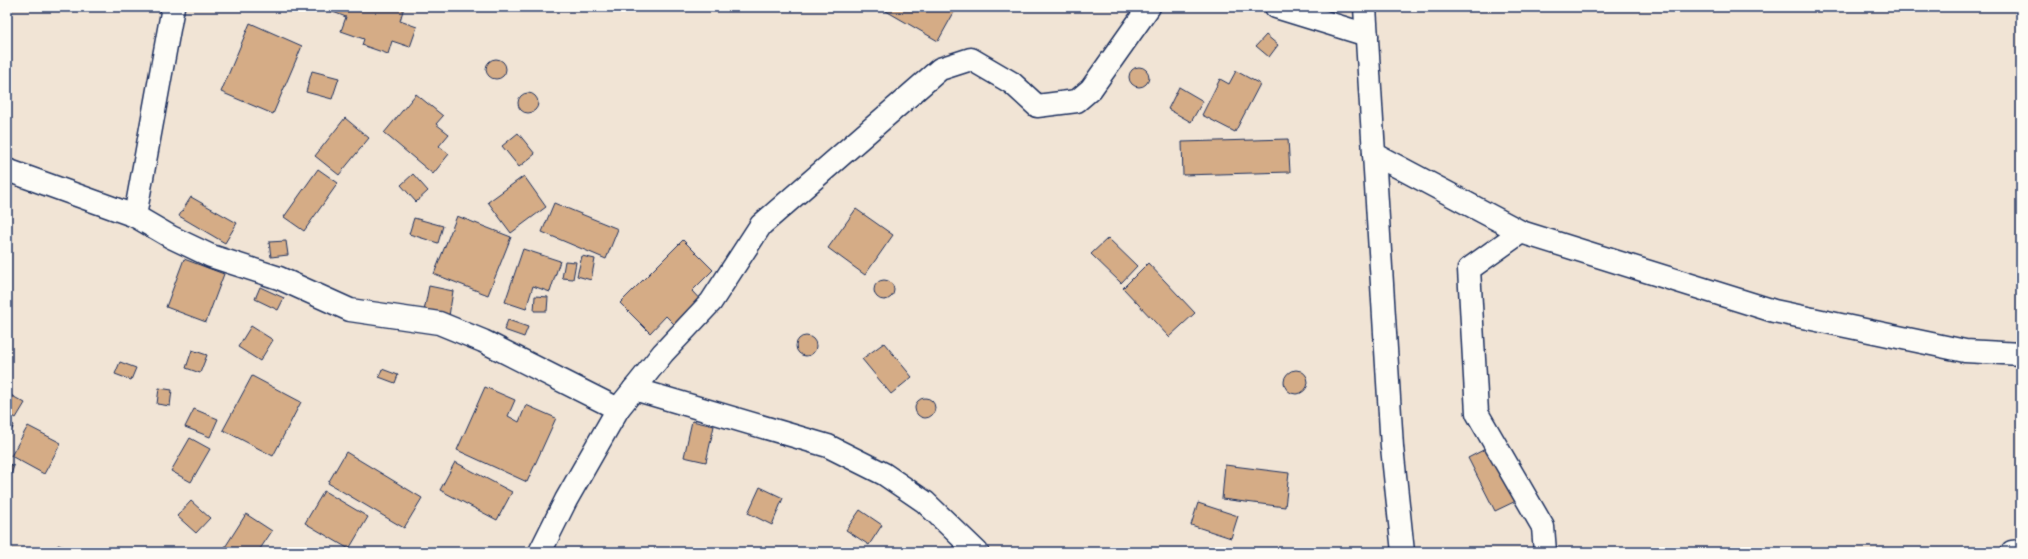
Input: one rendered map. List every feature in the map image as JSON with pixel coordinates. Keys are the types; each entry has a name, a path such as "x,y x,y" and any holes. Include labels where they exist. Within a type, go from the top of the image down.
{"street":[{"path":"135,216 173,7"},
{"path":"540,552 566,500 618,409 663,353 711,302 761,225 940,69 971,59 1012,83 1037,106 1077,101 1091,89 1149,7"},
{"path":"1276,7 1367,35"},
{"path":"1364,7 1367,35 1392,447 1403,552"},
{"path":"1374,154 1521,232 1774,310 1965,351 2021,354"},
{"path":"7,170 135,216 171,237 211,256 279,278 350,310 439,323 483,342 618,409"},
{"path":"1521,232 1469,269 1477,413 1543,526 1545,552"},
{"path":"634,389 828,446 884,474 925,502 977,552"},
{"path":"2012,552 2021,551"}],"building":[{"path":"320,7 404,7 400,21 417,27 410,47 392,41 388,54 362,45 364,39 341,31 346,17"},
{"path":"889,7 957,7 938,41 886,11"},
{"path":"250,23 302,46 273,114 221,92"},
{"path":"1266,35 1278,45 1269,57 1256,46"},
{"path":"492,59 500,59 506,65 506,73 500,79 492,79 486,73 486,65"},
{"path":"1135,67 1143,67 1149,73 1149,81 1143,87 1135,87 1129,81 1129,73"},
{"path":"312,71 339,78 332,99 306,92"},
{"path":"1236,71 1260,84 1235,132 1202,115 1220,79 1229,84"},
{"path":"1179,87 1203,101 1191,122 1168,109"},
{"path":"524,93 532,93 538,99 538,107 532,113 524,113 518,107 518,99"},
{"path":"416,94 443,116 436,124 449,134 439,146 449,154 433,174 384,133"},
{"path":"345,118 369,138 339,175 315,156"},
{"path":"518,133 535,154 519,167 502,146"},
{"path":"1288,139 1290,172 1183,175 1182,142"},
{"path":"318,169 338,183 304,231 284,217"},
{"path":"413,174 428,191 416,202 401,185"},
{"path":"524,176 546,207 511,233 488,202"},
{"path":"191,197 237,223 225,243 179,216"},
{"path":"554,203 618,229 606,259 542,232"},
{"path":"856,209 893,235 865,275 828,248"},
{"path":"457,216 511,237 488,295 434,274"},
{"path":"414,218 443,226 438,243 409,234"},
{"path":"1108,238 1137,266 1121,283 1091,254"},
{"path":"683,240 713,270 692,291 704,304 679,329 666,316 650,333 620,303"},
{"path":"286,241 288,255 271,257 269,242"},
{"path":"523,249 560,261 550,292 533,286 526,309 505,302"},
{"path":"582,256 595,259 591,280 577,276"},
{"path":"184,259 224,274 206,322 166,307"},
{"path":"565,261 576,262 573,279 562,278"},
{"path":"1148,263 1195,313 1169,337 1123,288"},
{"path":"880,280 888,280 894,286 894,294 888,300 880,300 874,294 874,286"},
{"path":"429,286 453,291 449,316 424,311"},
{"path":"260,287 284,298 278,310 255,299"},
{"path":"535,296 548,297 547,311 534,311"},
{"path":"508,320 528,327 524,337 504,330"},
{"path":"251,326 273,340 260,361 238,347"},
{"path":"802,336 810,336 816,342 816,350 810,356 802,356 796,350 796,342"},
{"path":"884,343 912,377 891,394 862,359"},
{"path":"192,350 207,355 200,373 186,368"},
{"path":"120,362 136,368 131,380 115,374"},
{"path":"382,369 398,375 395,383 379,377"},
{"path":"1296,370 1305,373 1308,382 1305,391 1296,394 1287,391 1284,382 1287,373"},
{"path":"252,376 301,402 273,456 223,430"},
{"path":"485,387 515,400 508,416 519,422 526,405 556,418 527,482 457,450"},
{"path":"159,388 172,390 170,406 157,404"},
{"path":"7,393 25,403 16,418 7,413"},
{"path":"921,398 929,398 935,404 935,412 929,418 921,418 915,412 915,404"},
{"path":"194,409 218,419 210,437 185,427"},
{"path":"7,421 14,425 7,439"},
{"path":"692,421 714,426 706,462 684,457"},
{"path":"28,426 61,443 44,474 11,456"},
{"path":"190,438 210,449 191,482 171,471"},
{"path":"1491,446 1518,500 1495,511 1468,458"},
{"path":"346,452 422,498 404,528 328,483"},
{"path":"455,462 512,492 497,520 440,490"},
{"path":"7,463 14,466 10,477 7,476"},
{"path":"1225,465 1289,473 1285,507 1222,499"},
{"path":"760,487 783,498 772,525 748,513"},
{"path":"324,491 368,517 349,549 305,523"},
{"path":"191,501 210,518 196,533 177,516"},
{"path":"1198,503 1238,516 1231,538 1191,525"},
{"path":"860,510 882,525 869,545 846,530"},
{"path":"246,514 272,531 258,552 222,552"},
{"path":"58,545 72,549 71,552 56,552"}]}
